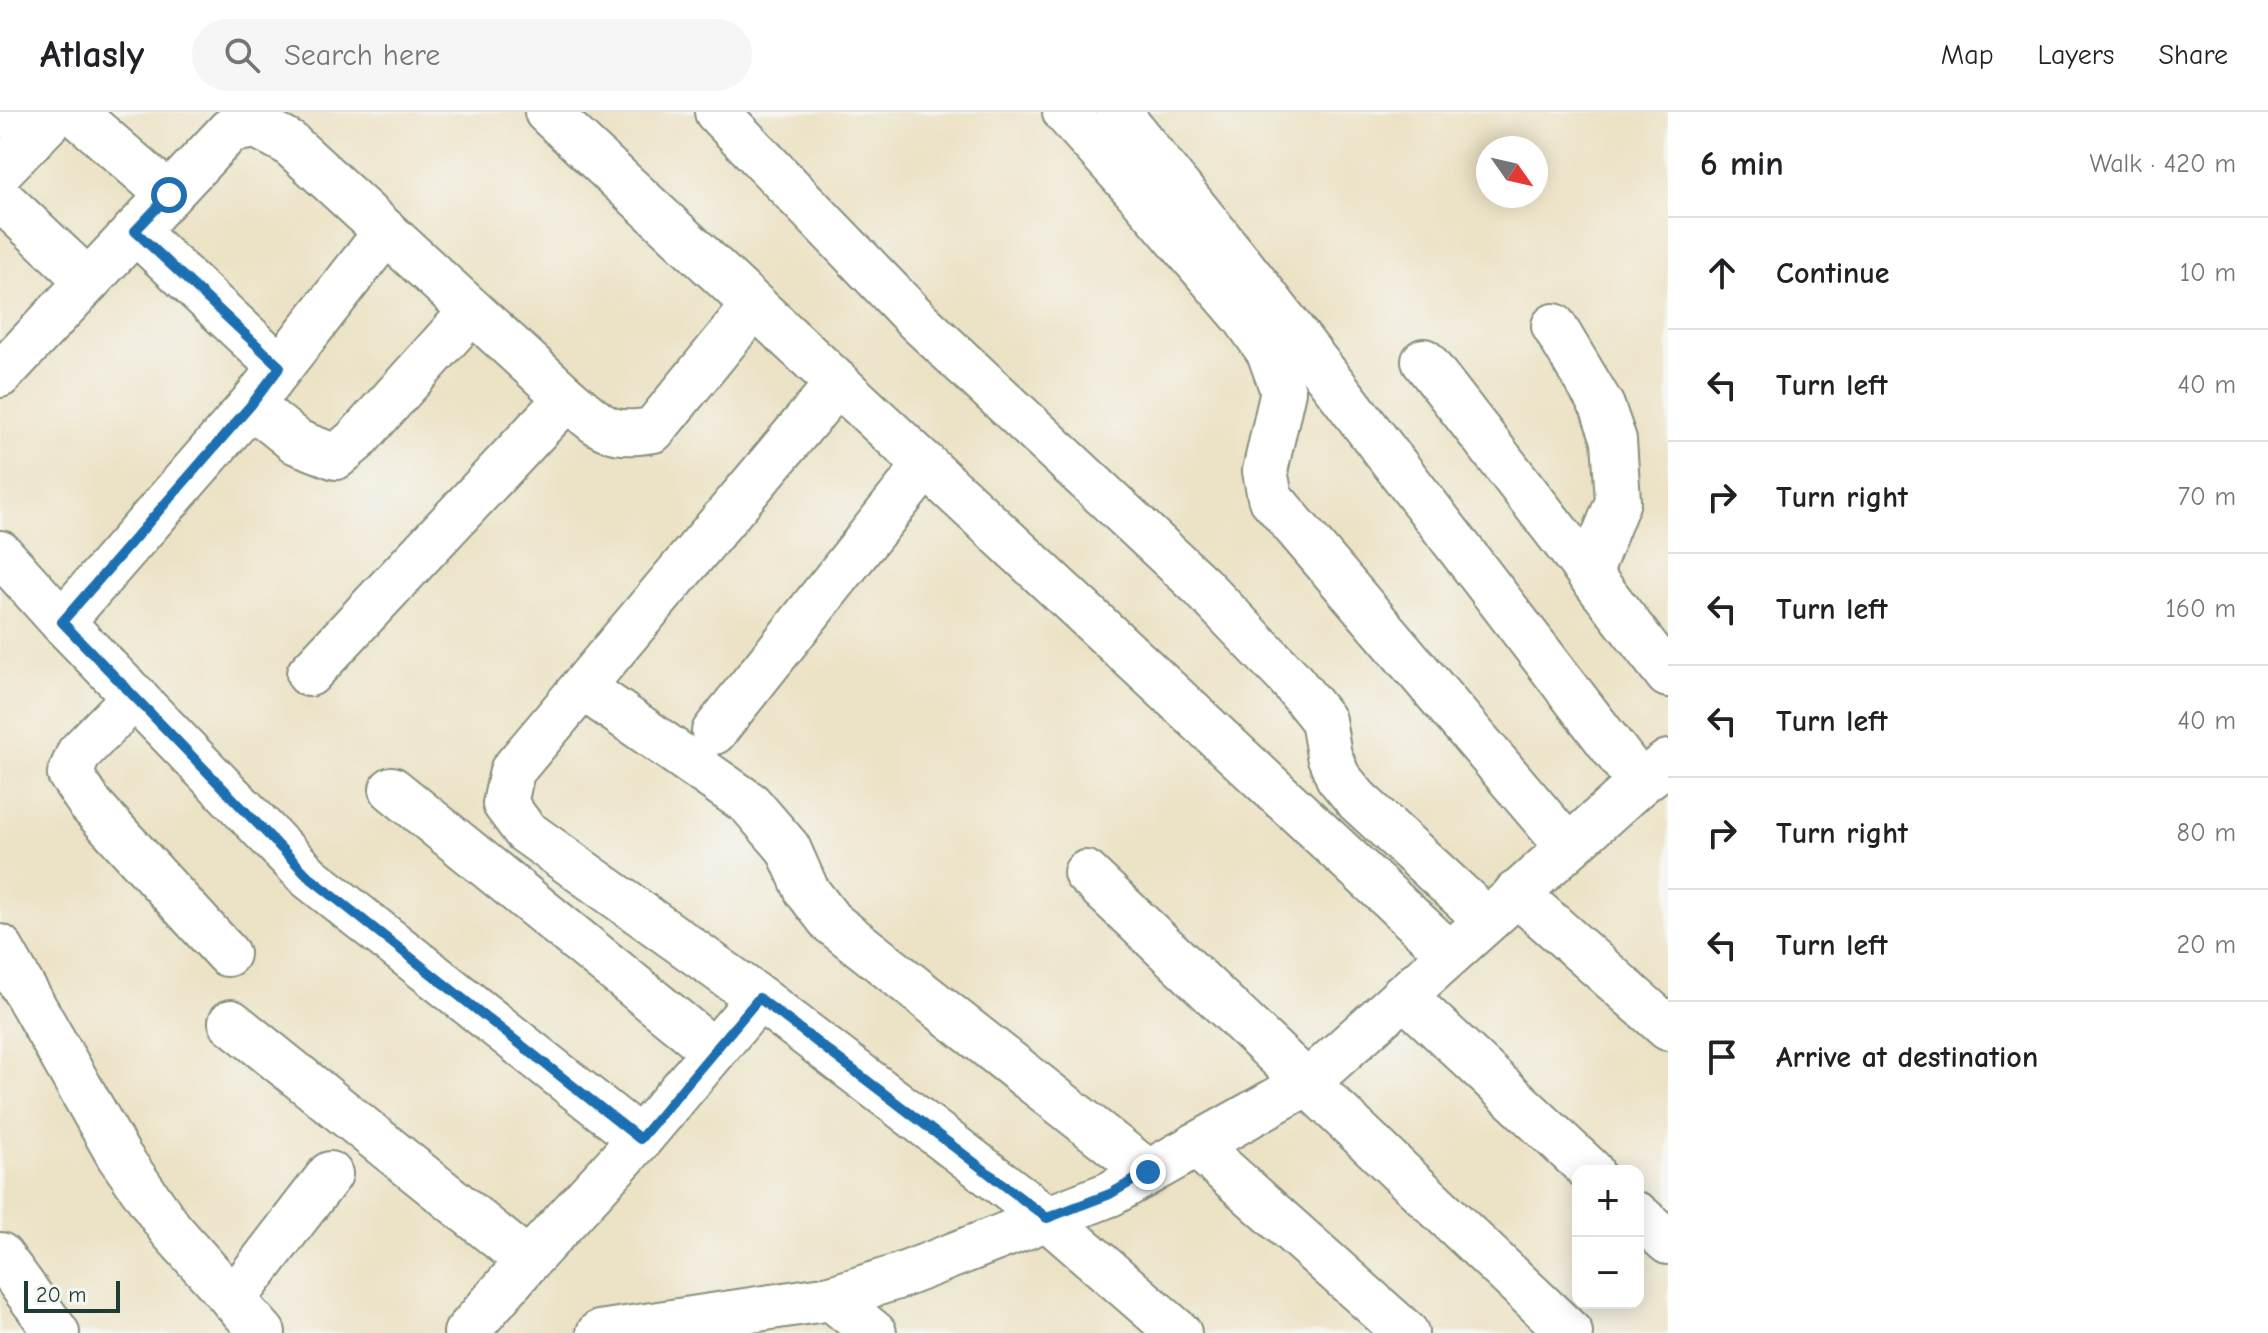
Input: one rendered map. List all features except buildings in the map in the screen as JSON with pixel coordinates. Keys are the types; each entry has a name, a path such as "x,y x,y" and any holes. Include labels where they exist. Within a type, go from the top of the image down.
{"street":[{"path":"74,112 169,195"},
{"path":"547,112 1449,953"},
{"path":"717,112 917,320 1201,586 1290,679 1323,720 1329,755 1338,777 1357,800 1668,1028"},
{"path":"1065,112 1139,194 1269,352 1283,391 1265,471 1270,497 1568,847"},
{"path":"599,1333 831,1298 900,1276 1110,1194 1307,1083 1654,772 1118,112"},
{"path":"0,171 33,120"},
{"path":"0,375 230,130 257,126 289,143 603,428 628,434 653,430 754,306"},
{"path":"0,198 88,281"},
{"path":"135,231 280,367"},
{"path":"62,622 251,405 386,232"},
{"path":"251,405 297,442 336,457 356,440 472,311"},
{"path":"1554,326 1602,406 1614,440 1618,501 1589,574"},
{"path":"1424,361 1668,675"},
{"path":"838,383 512,771 505,804 525,831 759,998 1047,1218 1179,1333"},
{"path":"309,674 567,398"},
{"path":"714,732 926,465"},
{"path":"0,554 309,877 640,1139"},
{"path":"582,687 750,804 788,848 807,891 831,922 1148,1172"},
{"path":"135,696 79,753 70,774 90,804 227,954"},
{"path":"392,789 714,1051"},
{"path":"1086,873 1570,1333"},
{"path":"0,947 119,1156 171,1230 263,1333"},
{"path":"1403,995 1585,1165"},
{"path":"466,1333 640,1139 759,998"},
{"path":"231,1022 528,1261"},
{"path":"1196,1145 1406,1333"},
{"path":"233,1300 330,1174"},
{"path":"1644,1220 1668,1242"},
{"path":"0,1255 57,1333"},
{"path":"831,1298 874,1333"}],"route":[{"path":"169,195 135,231 280,367 251,405 62,622 309,877 640,1139 759,998 1047,1218 1110,1194 1148,1172"}]}
